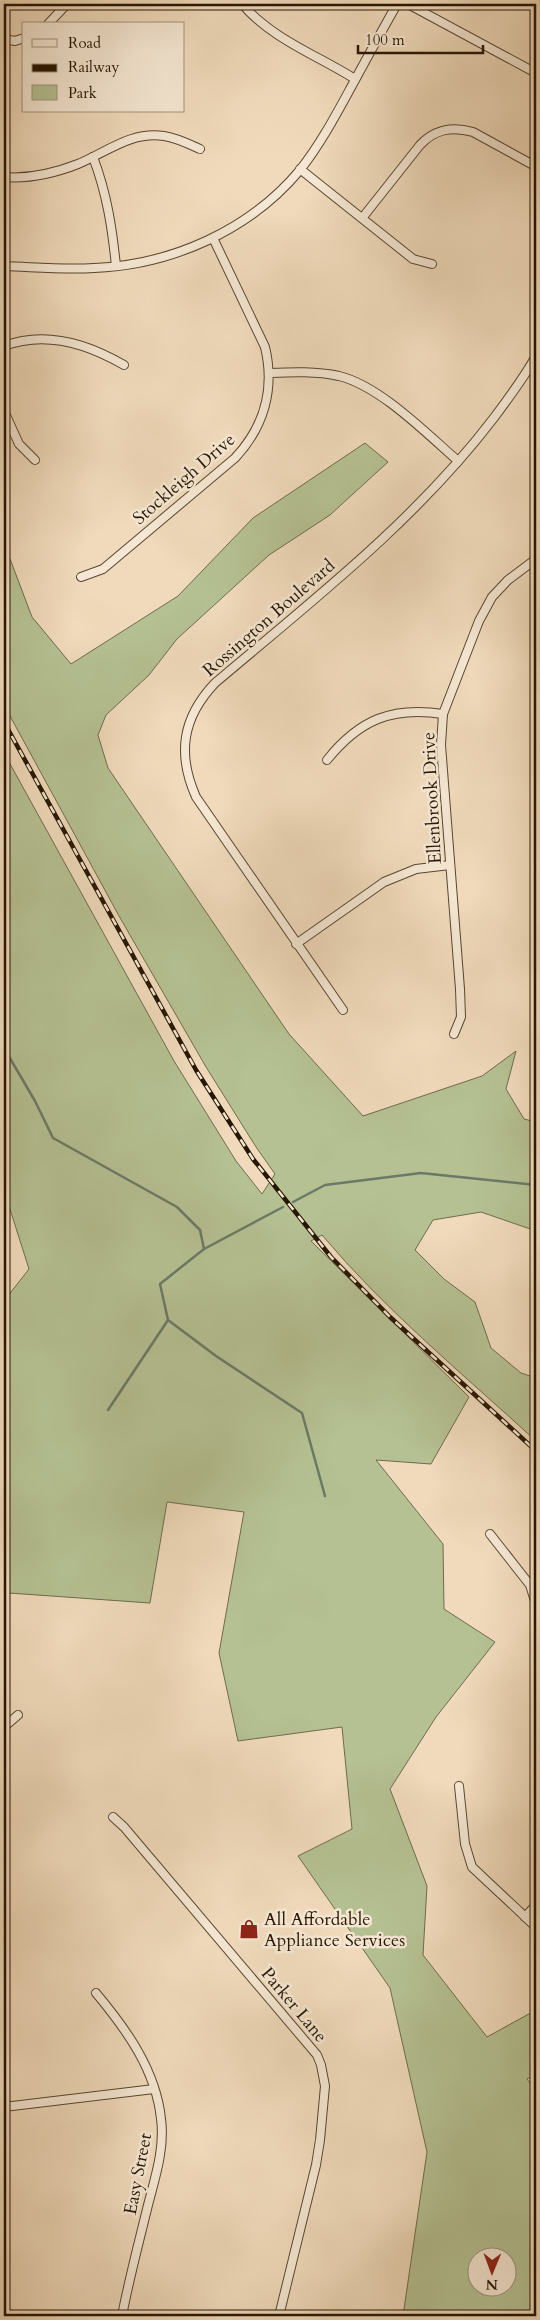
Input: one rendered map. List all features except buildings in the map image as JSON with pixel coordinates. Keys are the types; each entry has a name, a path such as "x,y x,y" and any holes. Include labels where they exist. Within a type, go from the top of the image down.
{"street":[{"path":"50,22 68,4"},
{"path":"242,4 252,15 278,35 356,79"},
{"path":"4,266 58,268 116,266 169,255 213,238 258,210 300,169 332,124 398,4"},
{"path":"408,4 536,73"},
{"path":"4,39 15,41 22,39"},
{"path":"363,217 420,145 428,137 439,131 462,129 473,132 535,166"},
{"path":"4,177 36,176 58,171 93,157 123,141 151,136 178,140 200,149"},
{"path":"93,157 105,189 116,266"},
{"path":"300,169 363,217 413,259 432,264"},
{"name":"Stockleigh Drive","path":"81,577 103,569 236,458 247,445 263,416 267,401 270,373 265,347 213,238"},
{"path":"4,346 30,340 66,341 104,354 124,365"},
{"name":"Rossington Boulevard","path":"343,1010 196,797 186,771 186,733 196,709 215,683 378,542 458,461 502,407 536,359"},
{"path":"270,373 324,373 357,382 382,397 458,461"},
{"path":"4,411 19,444 35,460"},
{"name":"Ellenbrook Drive","path":"454,1034 461,1017 441,745 443,714 484,610 508,580 536,559"},
{"path":"327,760 350,734 378,718 409,712 443,714"},
{"path":"296,944 384,882 416,869 450,865"},
{"path":"490,1534 530,1584 536,1604"},
{"path":"4,1726 18,1715"},
{"path":"459,1786 465,1844 472,1867 536,1927"},
{"name":"Parker Lane","path":"112,1817 124,1827 272,2000 317,2056 321,2065 325,2086 316,2166 280,2316"},
{"path":"525,1917 536,1905"},
{"name":"Easy Street","path":"96,1993 144,2061 154,2089 161,2119 161,2145 122,2316"},
{"path":"4,2107 154,2089"},
{"path":"4,2314 23,2316"}],"green space":[{"path":"365,443 388,462 330,515 269,555 177,639 149,675 106,715 98,735 108,768 289,1034 363,1116 482,1076 516,1051 506,1089 524,1119 536,1122 536,1231 481,1212 433,1220 415,1250 444,1279 475,1302 491,1348 521,1373 536,1378 536,1441 399,1316 372,1290 322,1235 311,1241 469,1397 431,1464 376,1460 443,1544 444,1609 495,1642 436,1717 390,1789 427,1886 423,1955 487,2037 536,2010 536,2074 527,2079 536,2091 536,2316 403,2316 427,2152 390,1988 298,1856 352,1829 342,1727 238,1741 219,1653 244,1512 167,1502 150,1603 9,1593 4,1597 4,1301 29,1269 9,1206 4,1197 4,753 174,1061 236,1161 262,1194 275,1174 206,1067 119,916 4,705 4,543 32,617 71,664 178,596 253,518"}],"waterway":[{"path":"4,1048 35,1101 53,1138 177,1207 200,1230 204,1249"},
{"path":"293,1202 325,1185 421,1173 536,1185"},
{"path":"108,1410 168,1320 160,1284 204,1249 283,1207"},
{"path":"168,1320 216,1356 302,1413 325,1496"}],"railway":[{"path":"4,722 196,1070 253,1159 331,1257 390,1317 536,1451"}],"place":[{"name":"All Affordable Appliance Services","path":"249,1929"}]}
